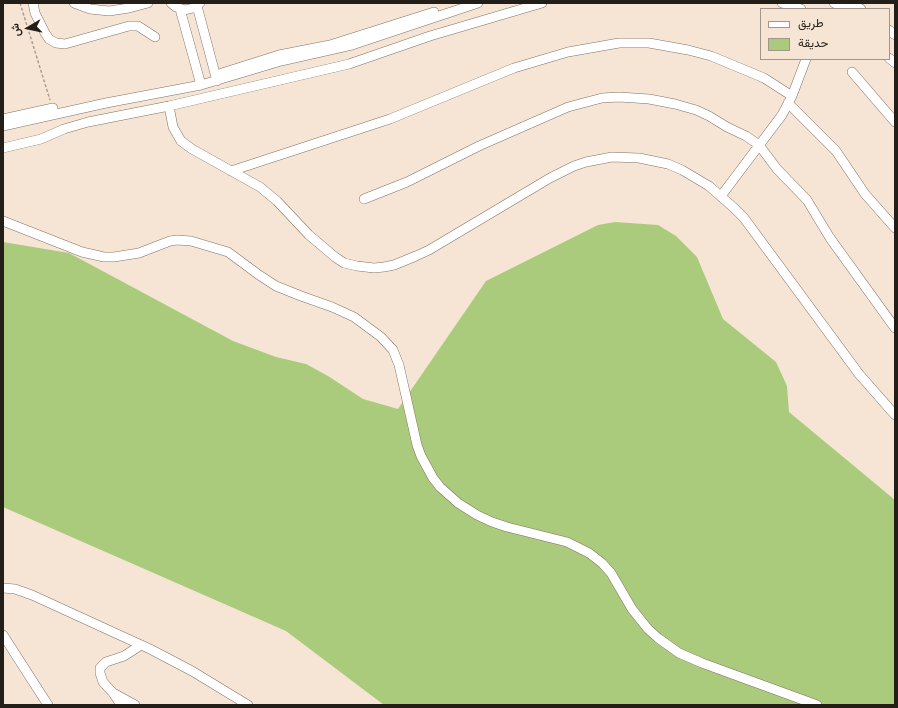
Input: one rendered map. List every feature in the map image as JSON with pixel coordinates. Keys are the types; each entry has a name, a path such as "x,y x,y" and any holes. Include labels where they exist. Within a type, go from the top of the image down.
{"street":[{"path":"33,3 35,13 45,33 49,39 56,43 65,44 129,26 138,26 155,37"},
{"path":"74,3 90,9 109,11 148,3"},
{"path":"171,3 180,9 189,9 199,5 216,78"},
{"path":"216,78 279,55 337,43 458,3"},
{"path":"3,126 200,82 280,61 352,45 478,3"},
{"path":"3,148 41,139 64,129 88,122 169,106 349,64 430,36 542,3"},
{"path":"782,3 798,8"},
{"path":"834,3 844,8"},
{"path":"180,9 200,82"},
{"path":"231,171 390,119 514,68 568,52 619,43 650,43 711,56 764,78 790,99 836,151 865,194 895,228"},
{"path":"721,196 774,126 790,99 806,60"},
{"path":"852,72 895,122"},
{"path":"3,119 53,108 200,82"},
{"path":"364,199 407,182 479,146 568,106 602,98 619,97 649,99 689,108 716,120 746,136 759,145 777,169 807,200 830,238 895,328"},
{"path":"169,106 173,128 181,141 192,150 266,191 309,235 339,260 357,266 374,268 394,265 422,253 561,171 574,166 599,159 619,157 639,158 668,164 696,177 721,196 744,218 859,374 895,415"},
{"path":"3,221 82,252 104,257 139,253 177,240 198,243 228,252 276,286 332,306 354,317 381,337 392,350 399,365 417,445 421,456 433,478 440,487 458,503 477,515 492,522 567,542 589,553 612,573 628,603 644,624 658,638 679,652 702,663 817,705"},
{"path":"3,588 15,589 32,595 141,645 192,670 248,705"},
{"path":"3,635 48,705"},
{"path":"121,705 100,678 100,668 106,662 124,656 141,645"},
{"path":"113,693 135,705"}],"path":[{"path":"20,3 53,108"}],"green space":[{"path":"615,222 658,225 676,236 697,257 723,319 776,362 787,386 789,412 895,500 895,705 384,705 286,631 3,507 3,242 69,253 233,341 276,357 306,364 328,376 363,399 398,409 486,281 598,225"}]}
